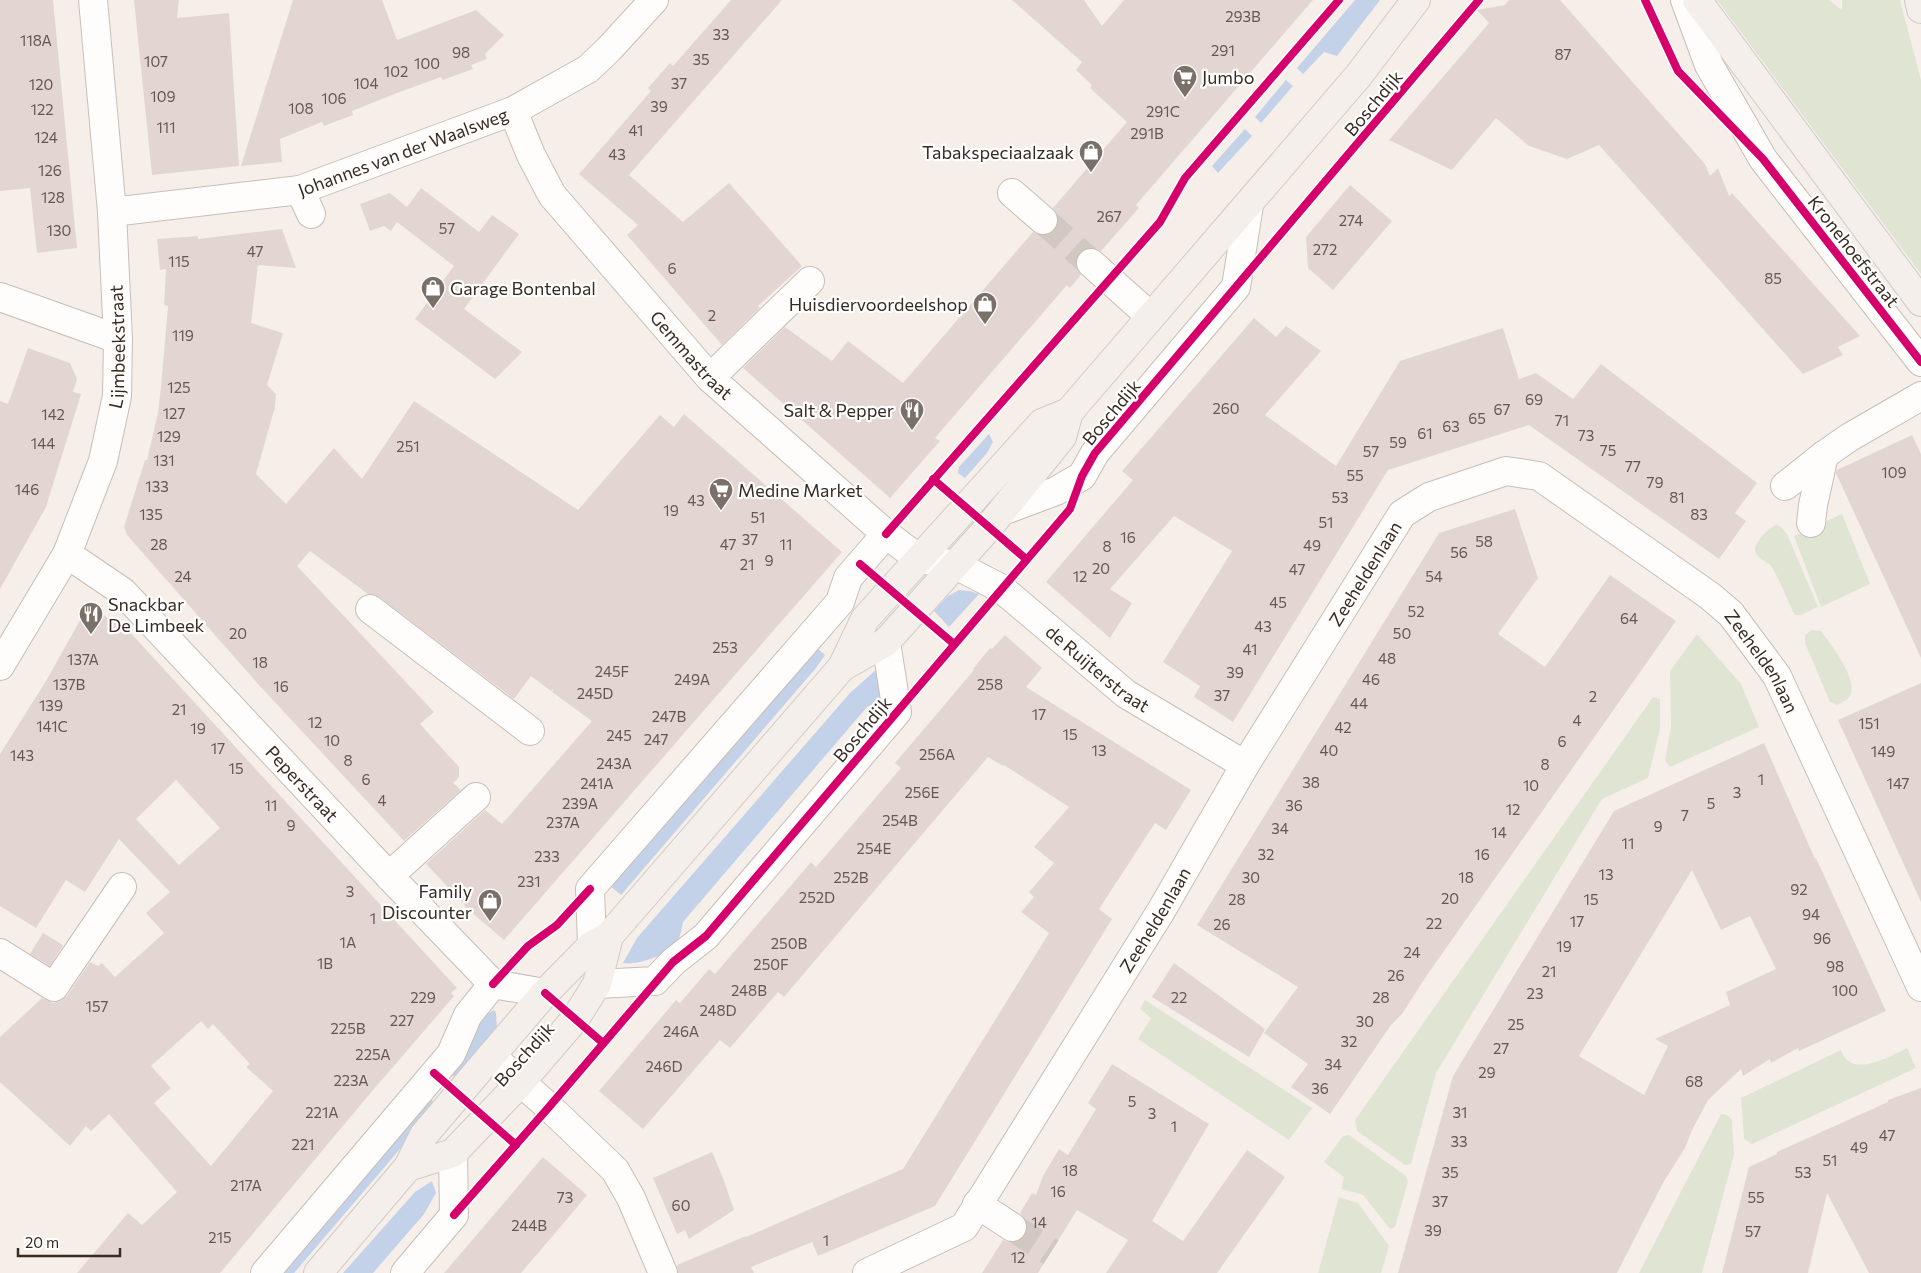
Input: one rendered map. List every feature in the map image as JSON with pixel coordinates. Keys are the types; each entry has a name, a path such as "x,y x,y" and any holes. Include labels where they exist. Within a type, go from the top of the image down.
{"main road":[{"name":"Boschdijk","path":"842,667 886,642 1005,510 1062,437 1069,412 1360,75 1416,0"},
{"name":"Kronehoefstraat","path":"1697,0 1921,302"},
{"path":"1918,0 1921,9"},
{"name":"Boschdijk","path":"318,1273 408,1167 424,1135 545,993 600,940 842,667 865,619 1042,423 1069,412"},
{"name":"Boschdijk","path":"408,1167 453,1153 521,1082 575,1019 597,984 600,940"}],"street":[{"name":"Lijmbeekstraat","path":"0,666 67,554 102,461 117,396 118,339 112,212 93,0"},
{"name":"Johannes van der Waalsweg","path":"112,212 306,202 513,111 588,69 609,50 654,0"},
{"name":"Kronehoefstraat","path":"1685,0 1709,64 1764,159 1921,362"},
{"name":"Gemmastraat","path":"513,111 531,156 552,195 710,378 886,534 919,559"},
{"path":"1012,193 1043,220"},
{"name":"Boschdijk","path":"1005,510 1056,491 1082,476 1095,453 1236,286 1249,205"},
{"path":"1091,263 1150,316"},
{"path":"710,378 810,281"},
{"path":"0,297 118,339"},
{"path":"1785,486 1850,437 1921,396"},
{"path":"1811,523 1824,455"},
{"name":"Zeeheldenlaan","path":"867,1273 900,1266 964,1227 1161,911 1245,765 1402,514 1429,497 1506,471 1539,476 1710,596 1732,614 1776,676 1921,987"},
{"name":"Boschdijk","path":"600,940 590,890 840,602 848,578 886,534"},
{"name":"Peperstraat","path":"67,554 122,592 389,876 494,984"},
{"path":"919,559 956,564"},
{"name":"de Ruijterstraat","path":"956,564 1002,589 1126,694 1245,765"},
{"path":"370,609 530,731"},
{"name":"Boschdijk","path":"597,984 655,981 673,962 706,936 897,712 886,642"},
{"path":"389,876 476,797"},
{"path":"0,953 54,987 122,886"},
{"path":"265,1273 451,1054 468,1015 494,984 545,993"},
{"path":"491,1056 616,1170 632,1198 663,1273"},
{"path":"405,1273 454,1215 453,1153"},
{"path":"977,1204 1012,1227"}],"green space":[{"path":"1717,0 1829,0 1842,10 1842,0 1900,0 1921,80 1921,274"},
{"path":"1842,514 1870,584 1821,607 1794,536"},
{"path":"1776,525 1781,527 1787,534 1818,607 1801,615 1796,615 1793,612 1771,566 1758,556 1755,551 1759,540"},
{"path":"1812,630 1821,631 1843,663 1851,681 1852,689 1850,696 1837,705 1830,702 1805,643 1805,635"},
{"path":"1697,634 1741,684 1759,727 1670,767 1665,760 1671,727 1670,671"},
{"path":"1653,697 1660,699 1660,729 1648,778 1602,799 1436,1073 1411,1164 1405,1165 1357,1131 1355,1120"},
{"path":"1145,1000 1312,1108 1289,1140 1138,1039 1151,1018 1140,1009"},
{"path":"1907,1048 1916,1068 1752,1144 1744,1139 1741,1098 1841,1050 1846,1059 1862,1065 1881,1060"},
{"path":"1721,1114 1727,1115 1732,1120 1734,1155 1702,1273 1639,1273"},
{"path":"1349,1135 1406,1176 1408,1182 1395,1227 1390,1229 1363,1195 1341,1189 1344,1177 1324,1162 1343,1136"},
{"path":"1339,1197 1358,1203 1389,1246 1381,1273 1318,1273"}],"water":[{"path":"1355,0 1380,0 1337,56 1324,52 1303,74 1297,68"},
{"path":"1286,80 1293,86 1261,123 1255,117"},
{"path":"1245,129 1252,136 1218,173 1212,166"},
{"path":"989,434 993,442 987,453 965,478 958,473 959,467"},
{"path":"959,590 979,594 949,627 934,611 948,596"},
{"path":"817,648 825,655 816,668 621,895 610,886"},
{"path":"878,668 883,699 867,707 683,922 680,936 675,944 654,958 623,963 637,938 850,693"},
{"path":"494,1010 497,1027 454,1077 448,1070 482,1017"},
{"path":"427,1096 434,1102 412,1135 294,1273 277,1273"},
{"path":"432,1181 436,1193 424,1214 373,1273 343,1273 415,1192"}],"building":[{"path":"0,0 53,0 77,248 37,253 30,188 0,191"},
{"path":"134,0 179,0 177,18 229,13 239,166 152,175"},
{"path":"293,0 382,0 397,40 476,10 504,35 485,54 487,59 471,65 473,69 443,80 441,77 352,111 353,115 324,126 322,122 280,139 282,162 241,166"},
{"path":"731,0 782,0 629,175 683,222 729,183 802,266 758,306 760,308 722,345 627,235 638,225 579,174 651,91 648,88 670,63 673,66"},
{"path":"1012,0 1084,0 1102,26 1124,0 1313,0 1136,205 1139,208 1101,251 1095,248 1087,248 1079,253 1076,259 1076,267 1081,275 1070,288 1067,285 935,438 940,441 890,498 743,368 785,327 832,361 848,341 903,383 1033,232 1040,235 1048,235 1055,230 1058,223 1058,215 1053,208 1127,122 1090,88 1092,85 1076,70 1082,62"},
{"path":"1509,0 1560,0 1705,164 1710,176 1718,168 1729,196 1732,193 1860,336 1838,347 1843,355 1803,374 1599,145 1567,159 1529,146 1496,118 1452,170 1389,140 1489,23 1477,10 1505,5"},
{"path":"1350,185 1392,221 1333,290 1308,268 1306,237"},
{"path":"421,188 479,232 492,215 519,234 464,309 522,352 495,379 415,319 454,266 397,222 391,231 384,226 370,231 360,204 390,193 407,207"},
{"path":"282,229 296,268 258,265 251,323 283,333 267,385 276,394 275,407 256,474 286,504 334,448 362,479 414,401 578,510 660,415 674,427 684,414 842,552 504,940 464,906 426,864 485,810 502,824 592,721 552,692 554,688 551,691 531,676 514,699 379,597 368,594 310,551 297,566 434,712 420,724 459,767 459,777 453,783 461,790 404,841 258,684 127,535 124,527 145,460 147,460 158,413 161,387 168,306 164,305 166,269 160,270 157,239 198,236 198,239"},
{"path":"1254,318 1276,337 1286,326 1321,351 1265,415 1336,466 1400,361 1503,328 1519,379 1536,373 1573,399 1601,364 1757,483 1735,513 1746,521 1719,559 1529,425 1388,470 1233,722 1194,697 1200,686 1163,662 1232,551 1174,516 1110,589 1132,603 1110,638 1046,582 1133,480 1122,471"},
{"path":"28,348 70,363 77,379 73,392 81,394 46,507 0,589 0,401 8,404"},
{"path":"1912,435 1921,454 1921,658 1836,473 1837,470"},
{"path":"1515,509 1538,578 1498,634 1545,667 1610,575 1676,621 1330,1114 1291,1087 1308,1064 1264,1033 1298,987 1197,925 1439,533"},
{"path":"88,606 127,629 457,988 451,993 454,996 220,1273 77,1273 128,1213 142,1225 177,1192 109,1114 91,1131 86,1126 70,1146 0,1082 0,1037 42,998 53,1003 61,1001 67,996 90,962 98,966 102,963 115,977 164,933 146,913 170,892 119,839 85,892 66,880 36,928 0,906 0,754 46,681","holes":["176,780 220,828 179,865 136,819","201,1021 208,1029 213,1024 250,1064 246,1067 273,1091 211,1166 154,1103 171,1088 151,1066"]},
{"path":"1005,635 1042,668 1026,687 1191,790 1166,830 1155,823 1099,909 1112,919 935,1206 818,1256 812,1242 751,1267 754,1273 678,1273 677,1265 903,1169 1049,933 1021,912 1034,897 1029,892 1054,863 1034,847 1069,807 1004,765 988,757 784,997 778,992 730,1048 720,1040 643,1129 599,1091 676,1000 680,1003 709,969 715,974 811,862 816,867 901,768 895,763 974,670 990,648 992,649"},
{"path":"1921,683 1921,902 1838,720"},
{"path":"1764,743 1815,859 1886,1011 1799,1051 1798,1048 1771,1063 1770,1059 1743,1076 1741,1069 1708,1100 1685,1148 1664,1181 1617,1273 1398,1273 1453,1076 1614,811","holes":["1692,870 1721,930 1750,916 1776,969 1726,992 1730,1005 1655,1039 1668,1046 1644,1095 1579,1056"]},
{"path":"43,933 63,945 50,966 30,954"},
{"path":"1174,963 1265,1029 1249,1057 1152,997"},
{"path":"1112,1064 1209,1124 1152,1221 1183,1241 1247,1150 1285,1177 1217,1273 1106,1273 1128,1240 1077,1210 1038,1273 982,1273 1003,1240 1011,1243 1019,1241 1025,1235 1028,1228 1026,1220 1020,1213 1032,1193 1036,1195 1043,1176 1059,1149 1068,1155 1096,1109 1088,1103"},
{"path":"1921,1088 1921,1273 1869,1273 1827,1193 1808,1273 1722,1273 1749,1167 1777,1154 1777,1152 1888,1102 1888,1100"},
{"path":"712,1152 734,1210 689,1239 685,1230 677,1234 653,1178"},
{"path":"543,1157 587,1195 521,1273 444,1273"}],"tunnel":[{"path":"1043,220 1091,263"},
{"path":"1012,1227 1051,1252"}],"cycle path":[{"path":"886,534 1160,222 1185,178 1339,0"},
{"path":"454,1215 673,962 706,936 1070,509 1082,476 1095,453 1479,0"},
{"path":"1645,0 1678,71 1763,159 1921,362"},
{"path":"933,479 1026,559"},
{"path":"860,564 954,644"},
{"path":"493,984 528,946 557,925 590,889"},
{"path":"545,993 603,1043"},
{"path":"434,1073 516,1145"}],"place":[{"name":"Jumbo","path":"1185,98"},
{"name":"Tabakspeciaalzaak","path":"1091,173"},
{"name":"Garage Bontenbal","path":"433,309"},
{"name":"Huisdiervoordeelshop","path":"985,325"},
{"name":"Salt & Pepper","path":"912,431"},
{"name":"Medine Market","path":"721,511"},
{"name":"Snackbar De Limbeek","path":"91,635"},
{"name":"Family Discounter","path":"490,922"}]}
